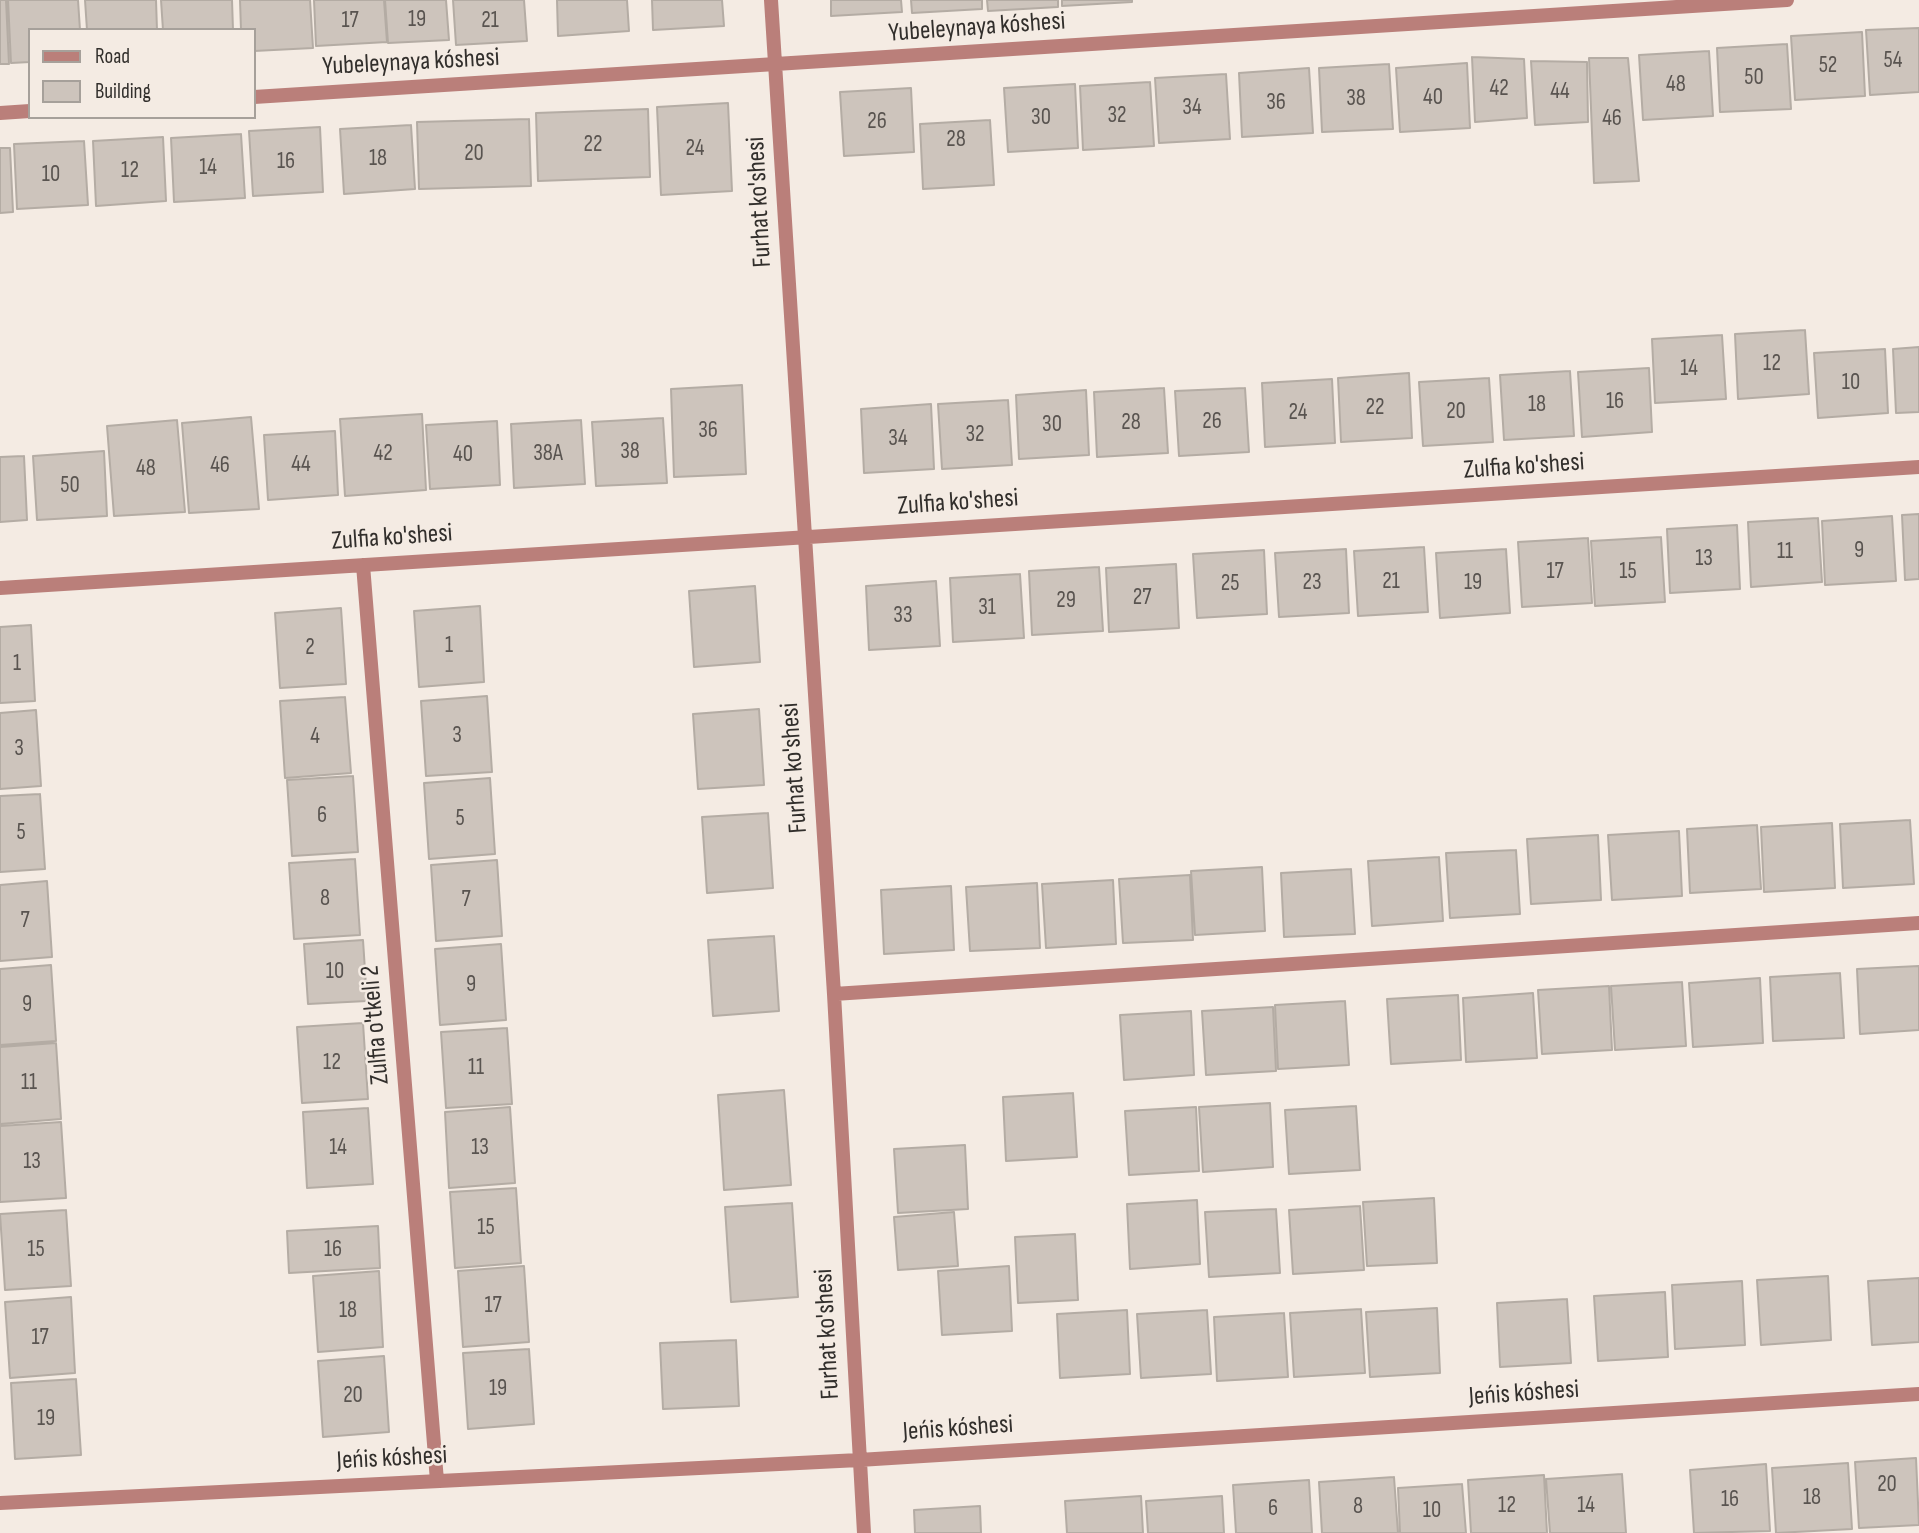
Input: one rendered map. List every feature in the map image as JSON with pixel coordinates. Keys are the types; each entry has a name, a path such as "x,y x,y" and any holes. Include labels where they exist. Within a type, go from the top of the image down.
{"street":[{"name":"Furhat ko'shesi","path":"771,0 834,994 863,1533"},
{"name":"Yubeleynaya kóshesi","path":"256,97 776,66 1650,4 1787,0"},
{"path":"0,113 28,111"},
{"name":"Zulfia ko'shesi","path":"0,588 1919,467"},
{"name":"Zulfia o'tkeli 2","path":"363,565 437,1481"},
{"path":"834,994 1919,923"},
{"name":"Jeńis kóshesi","path":"0,1503 859,1460 1919,1394"}],"building":[{"path":"0,0 6,0 9,64 0,64"},
{"path":"8,0 78,0 80,28 28,28 28,62 11,63"},
{"path":"85,0 156,0 157,28 87,28"},
{"path":"161,0 232,0 233,28 163,28"},
{"path":"240,0 310,0 313,48 256,51 256,28 241,28"},
{"path":"314,0 384,0 387,42 316,46"},
{"path":"385,0 446,0 449,40 388,43"},
{"path":"453,0 524,0 527,41 456,45"},
{"path":"557,0 627,0 629,31 558,36"},
{"path":"652,0 722,0 724,26 653,30"},
{"path":"831,0 901,0 902,12 831,16"},
{"path":"911,0 982,0 982,9 912,13"},
{"path":"987,0 1058,0 1058,7 988,11"},
{"path":"1062,0 1132,0 1132,2 1062,6"},
{"path":"1919,28 1919,92 1870,95 1866,30"},
{"path":"1862,32 1865,96 1795,100 1791,36"},
{"path":"1787,44 1791,109 1720,112 1717,48"},
{"path":"1709,51 1713,116 1643,120 1639,55"},
{"path":"1472,57 1524,59 1527,118 1475,122"},
{"path":"1589,58 1628,58 1639,181 1594,183"},
{"path":"1531,61 1587,62 1588,122 1535,125"},
{"path":"1467,63 1470,128 1400,132 1396,68"},
{"path":"1389,64 1393,129 1322,132 1319,68"},
{"path":"1309,68 1313,133 1242,137 1239,73"},
{"path":"1226,74 1230,139 1159,143 1155,78"},
{"path":"1150,82 1154,146 1083,150 1080,86"},
{"path":"1075,84 1078,148 1008,152 1004,88"},
{"path":"911,88 914,152 844,156 840,92"},
{"path":"728,103 732,191 661,195 657,107"},
{"path":"648,109 650,177 538,181 536,113"},
{"path":"529,119 531,186 419,189 417,122"},
{"path":"990,120 994,185 923,189 920,124"},
{"path":"411,125 415,189 344,194 340,129"},
{"path":"320,127 323,192 253,196 249,131"},
{"path":"241,134 245,198 174,202 171,138"},
{"path":"163,137 166,201 96,206 93,141"},
{"path":"84,141 88,205 17,209 14,144"},
{"path":"0,148 10,148 13,212 0,213"},
{"path":"1805,330 1809,394 1738,399 1735,334"},
{"path":"1722,335 1726,399 1655,403 1652,339"},
{"path":"1919,347 1919,412 1896,413 1893,349"},
{"path":"1885,349 1888,413 1818,418 1814,353"},
{"path":"1649,368 1652,432 1582,437 1578,372"},
{"path":"1570,371 1574,436 1504,440 1500,375"},
{"path":"1409,373 1412,438 1341,442 1338,378"},
{"path":"1489,378 1493,442 1423,446 1419,382"},
{"path":"1332,379 1335,443 1265,447 1262,383"},
{"path":"742,385 746,474 674,477 671,389"},
{"path":"1164,388 1168,453 1097,457 1094,392"},
{"path":"1245,388 1249,452 1179,456 1175,391"},
{"path":"1086,390 1089,455 1019,459 1016,395"},
{"path":"1008,400 1012,465 942,469 938,404"},
{"path":"931,404 934,469 864,473 861,409"},
{"path":"422,414 426,490 345,496 340,419"},
{"path":"251,417 259,509 189,513 182,423"},
{"path":"663,418 667,483 596,486 592,422"},
{"path":"177,420 185,512 114,516 107,426"},
{"path":"581,420 585,484 514,488 511,424"},
{"path":"497,421 500,485 430,489 426,425"},
{"path":"335,431 338,495 268,500 264,435"},
{"path":"104,451 107,516 37,520 33,456"},
{"path":"24,456 27,520 0,522 0,457"},
{"path":"1919,514 1919,579 1905,580 1902,515"},
{"path":"1892,516 1896,581 1825,585 1822,521"},
{"path":"1818,518 1822,582 1751,587 1748,522"},
{"path":"1737,525 1740,589 1670,593 1667,529"},
{"path":"1661,537 1665,602 1595,606 1591,541"},
{"path":"1588,538 1592,603 1522,607 1518,542"},
{"path":"1424,547 1428,612 1358,616 1354,551"},
{"path":"1346,549 1349,613 1279,617 1275,553"},
{"path":"1506,549 1510,613 1440,618 1436,553"},
{"path":"1264,550 1267,614 1197,618 1193,554"},
{"path":"1176,564 1179,628 1109,632 1106,568"},
{"path":"1099,567 1103,631 1032,635 1029,571"},
{"path":"1020,574 1024,638 953,642 950,578"},
{"path":"936,581 940,646 869,650 866,586"},
{"path":"755,586 760,662 694,667 689,591"},
{"path":"480,606 484,682 419,687 414,611"},
{"path":"341,608 346,684 280,688 275,613"},
{"path":"31,625 35,701 0,703 0,627"},
{"path":"487,696 492,772 426,776 421,701"},
{"path":"345,697 351,773 285,778 280,701"},
{"path":"759,709 764,785 698,789 693,714"},
{"path":"36,710 41,786 0,789 0,713"},
{"path":"353,776 358,852 292,856 287,780"},
{"path":"490,778 495,854 429,859 424,783"},
{"path":"40,794 45,869 0,872 0,796"},
{"path":"768,813 773,888 707,893 702,817"},
{"path":"1910,820 1914,884 1843,888 1840,824"},
{"path":"1832,823 1835,888 1764,892 1761,827"},
{"path":"1757,825 1761,889 1690,893 1687,829"},
{"path":"1679,831 1682,896 1612,900 1608,835"},
{"path":"1598,835 1601,900 1531,904 1527,839"},
{"path":"1516,850 1520,914 1450,918 1446,853"},
{"path":"1439,857 1443,921 1372,926 1368,861"},
{"path":"355,859 360,935 294,939 289,863"},
{"path":"497,860 502,936 436,941 431,865"},
{"path":"1262,867 1265,931 1195,935 1191,871"},
{"path":"1351,869 1355,934 1284,937 1281,873"},
{"path":"1190,875 1193,940 1123,943 1119,879"},
{"path":"1113,880 1116,944 1046,948 1042,884"},
{"path":"47,881 52,957 0,961 0,885"},
{"path":"1037,883 1040,948 970,951 966,887"},
{"path":"951,886 954,950 884,954 881,890"},
{"path":"774,936 779,1011 713,1016 708,940"},
{"path":"363,940 367,1001 308,1004 304,944"},
{"path":"501,944 506,1020 440,1025 435,949"},
{"path":"51,965 56,1041 0,1045 0,969"},
{"path":"1919,966 1919,1030 1860,1034 1857,969"},
{"path":"1840,973 1844,1038 1773,1041 1770,977"},
{"path":"1760,978 1763,1043 1693,1047 1689,983"},
{"path":"1682,982 1686,1046 1615,1050 1611,986"},
{"path":"1609,986 1612,1050 1542,1054 1538,990"},
{"path":"1533,993 1537,1058 1466,1062 1463,998"},
{"path":"1458,995 1461,1060 1391,1064 1387,999"},
{"path":"1345,1001 1349,1065 1278,1069 1275,1005"},
{"path":"1273,1007 1276,1071 1206,1075 1202,1011"},
{"path":"1191,1011 1194,1075 1124,1080 1120,1015"},
{"path":"363,1023 368,1099 302,1103 297,1027"},
{"path":"507,1028 512,1104 446,1108 441,1032"},
{"path":"56,1043 61,1119 0,1124 0,1047"},
{"path":"784,1090 791,1185 724,1190 718,1095"},
{"path":"1073,1093 1077,1157 1006,1161 1003,1097"},
{"path":"1270,1103 1273,1167 1203,1172 1199,1107"},
{"path":"1356,1106 1360,1170 1289,1174 1285,1110"},
{"path":"510,1107 515,1183 449,1188 445,1112"},
{"path":"1196,1107 1199,1171 1129,1175 1125,1111"},
{"path":"368,1108 373,1184 307,1188 303,1112"},
{"path":"61,1122 66,1198 0,1202 0,1126"},
{"path":"965,1145 968,1209 898,1213 894,1149"},
{"path":"516,1188 521,1263 455,1268 450,1192"},
{"path":"1434,1198 1437,1263 1367,1266 1363,1202"},
{"path":"1197,1200 1200,1264 1130,1269 1127,1204"},
{"path":"792,1203 798,1297 731,1302 725,1207"},
{"path":"1360,1206 1364,1270 1293,1274 1289,1210"},
{"path":"1276,1209 1280,1273 1209,1277 1205,1212"},
{"path":"66,1210 71,1286 5,1290 0,1214"},
{"path":"954,1212 958,1266 898,1270 894,1217"},
{"path":"378,1226 380,1268 289,1273 287,1231"},
{"path":"1075,1234 1078,1300 1018,1303 1015,1237"},
{"path":"524,1266 529,1342 463,1347 458,1271"},
{"path":"1009,1266 1012,1331 942,1335 938,1271"},
{"path":"379,1271 383,1347 318,1352 313,1276"},
{"path":"1828,1276 1831,1340 1761,1345 1757,1280"},
{"path":"1919,1278 1919,1342 1872,1345 1868,1281"},
{"path":"1742,1281 1745,1345 1675,1349 1672,1285"},
{"path":"1665,1292 1668,1357 1598,1361 1594,1296"},
{"path":"71,1297 75,1373 10,1378 5,1302"},
{"path":"1567,1299 1571,1363 1500,1367 1497,1303"},
{"path":"1437,1308 1440,1373 1370,1377 1366,1312"},
{"path":"1361,1309 1365,1373 1294,1377 1290,1313"},
{"path":"1127,1310 1130,1374 1060,1378 1057,1314"},
{"path":"1207,1310 1211,1374 1141,1378 1137,1314"},
{"path":"1284,1313 1288,1377 1217,1381 1214,1317"},
{"path":"736,1340 739,1406 663,1409 660,1343"},
{"path":"529,1349 534,1424 468,1429 463,1353"},
{"path":"384,1356 389,1432 323,1437 318,1361"},
{"path":"76,1379 81,1455 15,1459 11,1383"},
{"path":"1916,1458 1919,1525 1859,1528 1855,1462"},
{"path":"1848,1463 1852,1529 1776,1533 1772,1468"},
{"path":"1766,1464 1770,1531 1694,1533 1690,1470"},
{"path":"1622,1474 1626,1533 1550,1533 1546,1479"},
{"path":"1544,1475 1547,1533 1471,1533 1468,1480"},
{"path":"1394,1477 1398,1533 1322,1533 1319,1482"},
{"path":"1309,1480 1312,1533 1236,1533 1233,1485"},
{"path":"1462,1484 1466,1533 1400,1533 1398,1488"},
{"path":"1141,1496 1143,1533 1067,1533 1065,1501"},
{"path":"1222,1496 1224,1533 1148,1533 1146,1501"},
{"path":"980,1506 981,1533 915,1533 914,1510"}]}
